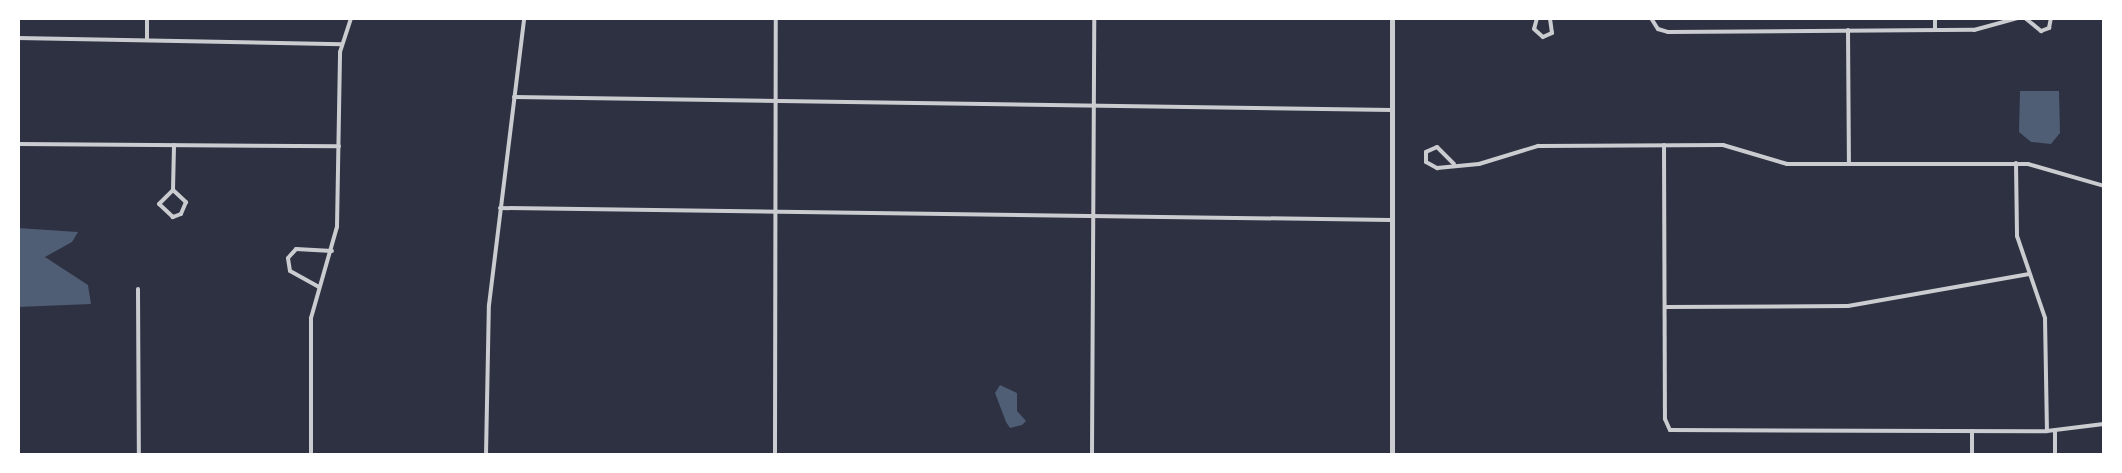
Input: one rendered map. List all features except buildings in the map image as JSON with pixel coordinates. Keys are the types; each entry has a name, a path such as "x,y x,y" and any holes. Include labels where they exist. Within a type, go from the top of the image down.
{"street":[{"path":"147,18 147,40"},
{"path":"311,455 310,326 319,287 332,251 338,220 342,44 351,18"},
{"path":"486,455 487,327 524,18"},
{"path":"775,455 776,18"},
{"path":"1092,455 1094,18"},
{"path":"1392,18 1392,455"},
{"path":"1537,18 1535,33 1543,37 1552,33 1550,18"},
{"path":"1651,18 1655,26 1668,32 1984,29 2018,18"},
{"path":"1935,18 1935,30"},
{"path":"2025,18 2041,31 2049,28 2051,18"},
{"path":"1848,30 1849,164"},
{"path":"18,38 342,44"},
{"path":"514,97 1392,110"},
{"path":"18,144 339,146"},
{"path":"173,190 186,202 181,214 173,217 159,204 173,190 174,145"},
{"path":"1664,145 1668,428 2047,431 2104,424"},
{"path":"1454,164 1437,147 1426,152 1431,166 1479,164 1538,146 1723,145 1787,164 2016,163 2104,186"},
{"path":"2016,163 2018,236 2045,318 2047,431"},
{"path":"500,208 1391,220"},
{"path":"319,287 290,272 288,258 296,249 332,251"},
{"path":"1665,307 1848,306 2029,274"},
{"path":"138,290 139,455"},
{"path":"2055,430 2055,455"},
{"path":"1972,431 1972,455"}],"water":[{"path":"2020,91 2059,91 2060,133 2051,144 2031,142 2019,132"},
{"path":"18,228 78,232 72,242 45,257 88,285 91,304 18,307"},
{"path":"1000,385 1017,393 1017,411 1026,421 1022,425 1010,428 1006,422 995,393"}]}
